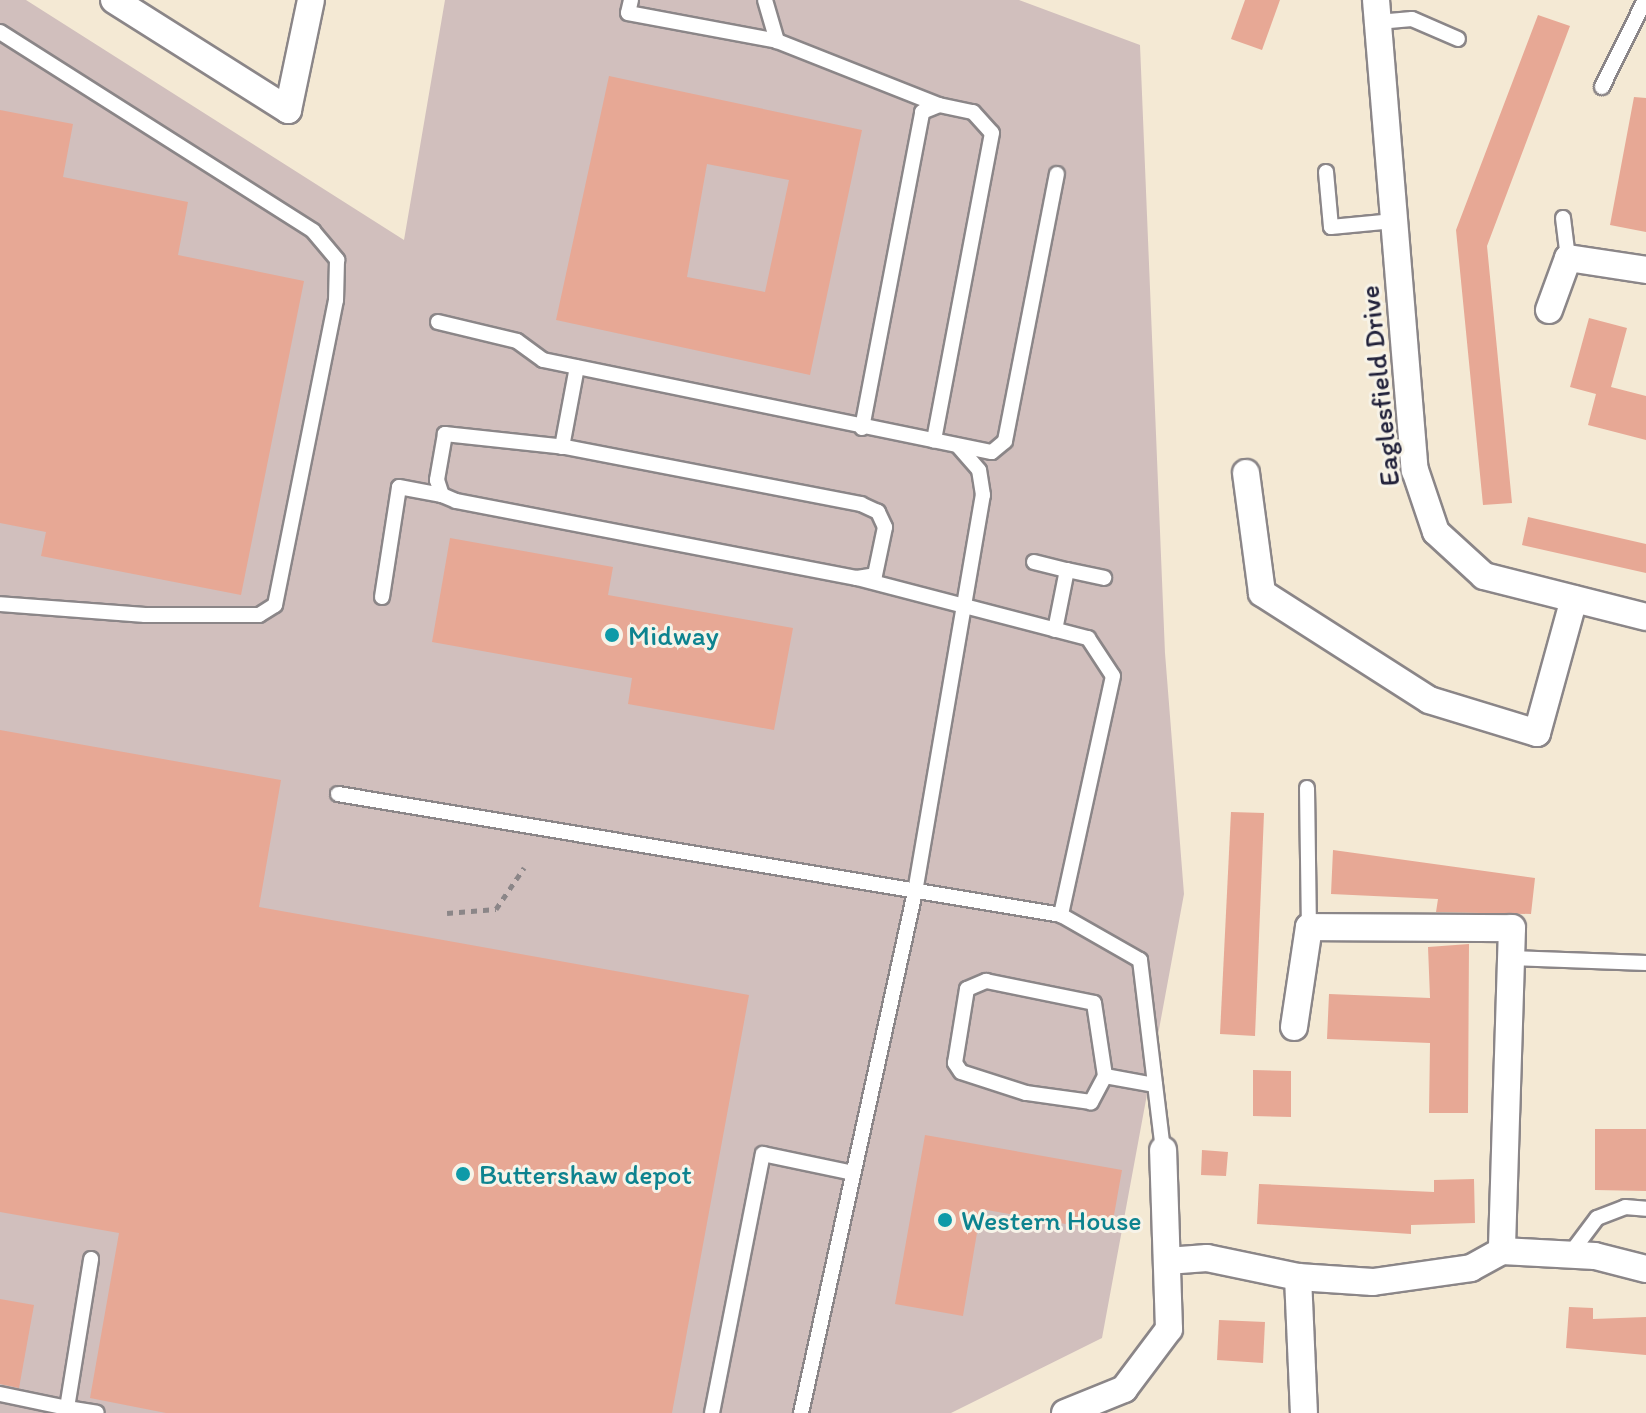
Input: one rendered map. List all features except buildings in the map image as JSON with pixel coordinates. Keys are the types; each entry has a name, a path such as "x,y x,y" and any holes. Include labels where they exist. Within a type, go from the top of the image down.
{"street":[{"path":"114,0 288,110 311,0"},
{"name":"Eaglesfield Drive","path":"1377,11 1415,470 1436,532 1484,576 1646,617"},
{"path":"1549,310 1568,258 1646,270"},
{"path":"1246,473 1262,593 1429,700 1537,733 1574,599"},
{"path":"1294,1027 1309,927 1512,928 1502,1251"},
{"path":"1065,1413 1124,1389 1169,1329 1163,1150"},
{"path":"1167,1261 1207,1258 1298,1277 1373,1282 1471,1268 1502,1251 1570,1254 1646,1269"},
{"path":"1298,1277 1304,1413"}],"lane":[{"path":"631,0 628,13 777,41 939,105 973,112 992,133 934,441"},
{"path":"765,0 777,41"},
{"path":"1602,87 1645,0"},
{"path":"1377,11 1412,19 1458,39"},
{"path":"0,32 313,231 337,260 336,300 275,605 259,615 145,615 0,604"},
{"path":"862,428 922,112 939,105"},
{"path":"1326,172 1331,227 1394,221"},
{"path":"438,322 517,341 543,360 862,428 992,452 1005,441 1057,174"},
{"path":"1563,218 1568,258"},
{"path":"562,447 577,367"},
{"path":"442,495 437,480 445,434 562,447 861,504 878,512 885,527 875,575 857,578"},
{"path":"801,1413 915,892 983,480 958,446"},
{"path":"382,597 399,487 857,578 962,608 1088,638 1113,676 1061,915"},
{"path":"1034,562 1104,578"},
{"path":"1055,630 1067,570"},
{"path":"1307,788 1309,927"},
{"path":"338,794 1061,915 1140,960 1163,1150"},
{"path":"1511,958 1646,963"},
{"path":"986,981 1084,996 1094,1003 1105,1076 1091,1102 1026,1093 961,1072 955,1063 967,989 986,981"},
{"path":"1105,1076 1155,1085"},
{"path":"712,1413 763,1154 853,1173"},
{"path":"1570,1254 1597,1218 1625,1207 1646,1209"},
{"path":"67,1408 91,1259"},
{"path":"0,1394 97,1413"}],"path":[{"path":"447,913 496,909 524,868"}],"shaded area":[{"path":"0,0 26,0 404,240 445,0 1019,0 1140,45 1165,653 1184,894 1102,1338 951,1413 0,1413"}],"place":[{"name":"Midway","path":"612,635"},
{"name":"Buttershaw depot","path":"463,1174"},
{"name":"Western House","path":"945,1220"}]}
